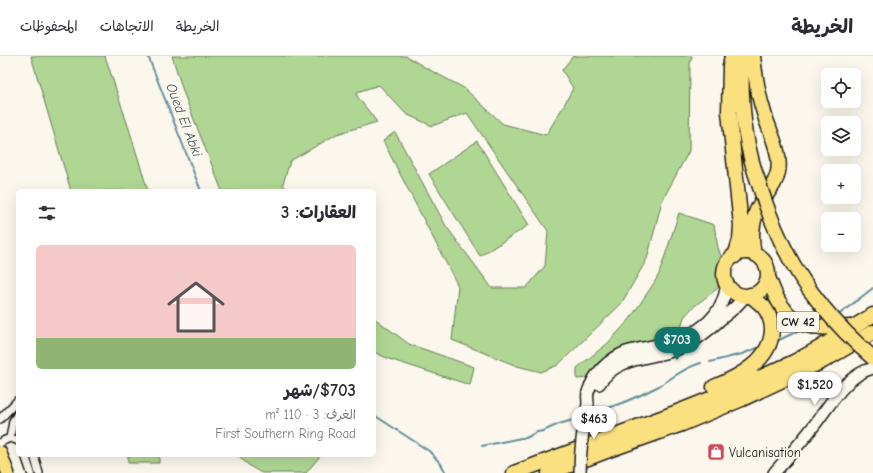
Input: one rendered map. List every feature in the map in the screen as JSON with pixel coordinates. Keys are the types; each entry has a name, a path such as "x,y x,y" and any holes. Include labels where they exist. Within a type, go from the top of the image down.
{"highway":[{"path":"732,56 730,66 729,112 741,225 740,240 735,256"},
{"path":"742,56 742,86 745,125 754,168 769,213 778,234 795,269 812,295 832,319 873,358"},
{"path":"753,56 755,76 763,111 778,154 779,165 776,181 761,202 753,222 752,235 754,254"},
{"path":"742,253 754,254 760,257 766,264 768,277 765,286 758,292 748,295 737,293 727,284 725,271 728,262 735,256 742,253"},
{"name":"CW 42","path":"768,277 781,306 800,323 812,327 853,327"},
{"path":"628,431 644,418 654,413 735,378 750,368 763,355 771,339 772,332 770,320 764,308 748,295"},
{"path":"514,473 738,388 796,361 873,316"},
{"path":"549,473 682,424 742,399 823,360 873,332"}],"main road":[{"path":"0,452 8,473"}],"street":[{"path":"580,473 580,457 588,404 588,393 599,371 608,362 620,354 676,340 692,334 706,323 718,310 727,284"},
{"path":"588,404 601,380 613,369 632,360 669,352 687,344 704,334 748,295"},
{"path":"774,473 800,444 844,386 854,376 873,368"},
{"path":"0,419 16,402"},
{"path":"10,438 13,421 16,416"},
{"path":"0,443 10,438 16,440"},
{"path":"26,457 31,473"},
{"path":"35,457 39,473"}],"green space":[{"path":"31,56 105,56 147,189 70,189"},
{"path":"172,56 406,56 464,88 503,124 546,135 573,88 562,70 573,56 692,56 690,64 689,151 662,201 647,259 621,304 558,365 541,372 517,366 452,340 458,286 383,141 395,132 446,226 492,288 526,288 545,266 548,231 467,113 432,126 406,114 379,85 357,92 357,96 377,122 337,134 290,161 283,184 286,189 221,189 184,94"},
{"path":"477,141 529,225 480,256 429,174"},
{"path":"679,213 714,225 718,248 725,266 720,275 718,288 692,308 684,317 681,328 666,339 593,372 588,378 577,379 577,368 608,343 630,319 654,283 659,274"},
{"path":"376,319 409,344 474,367 470,385 389,359 376,353"},
{"path":"128,457 159,457 159,463 128,463"},
{"path":"240,457 319,457 306,473 262,473"}],"waterway":[{"name":"Oued El Abki","path":"148,56 200,189"},
{"path":"837,316 873,288"},
{"path":"775,342 802,329"},
{"path":"710,362 742,354 760,347"},
{"path":"590,414 641,395 689,367 701,363"},
{"name":"Oued El Abki","path":"376,416 429,451 441,464 446,473"},
{"path":"482,446 526,438 537,432 580,418"}],"place":[{"name":"Vulcanisation","path":"716,452"}]}
